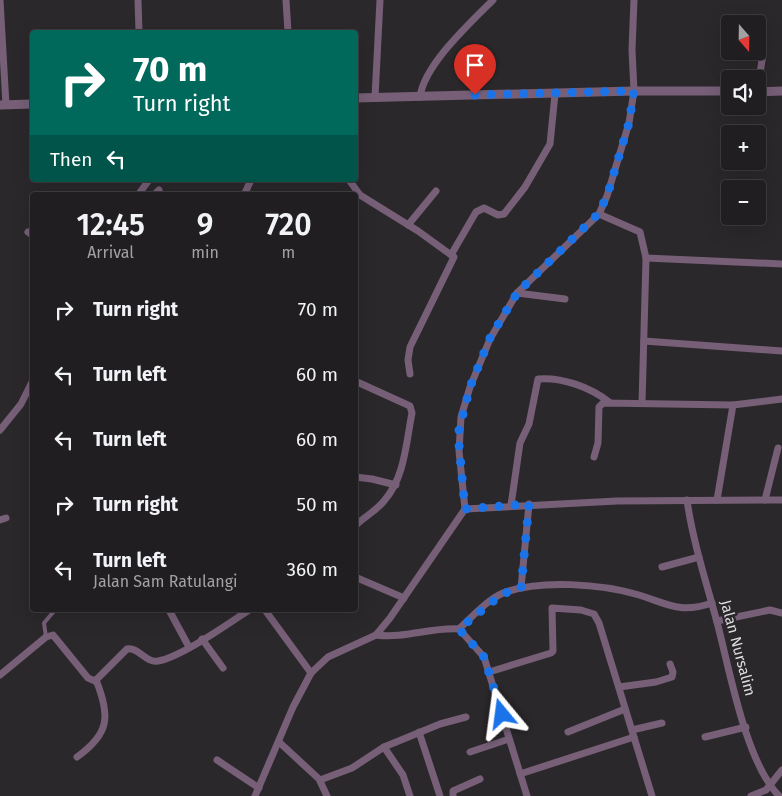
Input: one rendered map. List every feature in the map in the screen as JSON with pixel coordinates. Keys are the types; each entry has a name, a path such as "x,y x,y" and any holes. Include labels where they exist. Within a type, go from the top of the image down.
{"street":[{"path":"0,0 3,105 30,104"},
{"path":"138,0 139,30"},
{"path":"286,0 288,30"},
{"path":"376,97 380,0"},
{"path":"420,97 421,87 432,67 493,0"},
{"path":"376,635 404,598 465,509 459,442 461,417 470,387 490,338 517,293 598,214 607,196 629,123 634,91 632,50 634,0"},
{"path":"358,98 634,91 721,91"},
{"path":"766,92 782,92"},
{"path":"451,255 476,212 484,208 498,215 504,214 530,180 550,144 555,94"},
{"path":"413,228 436,191"},
{"path":"358,192 454,257 410,347 408,360 410,374"},
{"path":"598,214 640,232 646,258 642,403"},
{"path":"646,258 782,264"},
{"path":"517,293 565,299"},
{"path":"644,341 782,351"},
{"path":"511,505 520,443 529,424 538,379 579,386 599,394 609,402"},
{"path":"358,383 412,408 401,473 396,485 378,508 358,524"},
{"path":"0,430 30,394"},
{"path":"594,457 598,443 599,407 609,402 733,405 782,398"},
{"path":"717,500 733,405"},
{"path":"765,500 778,448"},
{"path":"358,477 372,478 396,485"},
{"name":"Jalan Nursalim","path":"688,500 692,531 746,727 762,773 779,796"},
{"path":"465,509 529,504 782,500"},
{"path":"521,588 529,504"},
{"path":"662,567 699,556"},
{"path":"358,578 404,598"},
{"path":"255,796 311,673 328,657 376,635 398,636 439,628 459,629 502,594 521,588 560,585 605,588 682,609 712,603"},
{"path":"489,672 551,654 553,650 551,609 587,611 596,616 652,796"},
{"path":"717,621 770,610 782,613"},
{"path":"170,612 189,647"},
{"path":"96,680 127,649 137,651 155,661 189,647 243,612"},
{"path":"266,612 311,673"},
{"path":"459,629 484,657 527,796"},
{"path":"0,675 46,636 56,636 88,678 96,680"},
{"path":"202,639 223,668"},
{"path":"619,687 672,677 673,672 670,664"},
{"path":"77,757 90,748 101,735 104,728 105,714 96,680"},
{"path":"568,732 625,709"},
{"path":"320,780 352,768 384,747 457,718 466,717"},
{"path":"520,774 662,723"},
{"path":"705,737 746,727"},
{"path":"419,732 440,796"},
{"path":"470,752 510,739"},
{"path":"279,742 320,780 328,796"},
{"path":"384,747 403,775 410,796"},
{"path":"217,760 259,788"},
{"path":"751,796 770,786 782,770"},
{"path":"453,796 453,791 480,779"}],"lane":[{"path":"46,636 44,623 53,612"}],"route":[{"path":"475,95 634,91 629,123 607,196 598,214 517,293 490,338 470,387 461,417 458,434 465,509 529,504 521,588 502,594 459,629 472,641 484,657 502,714"}]}
